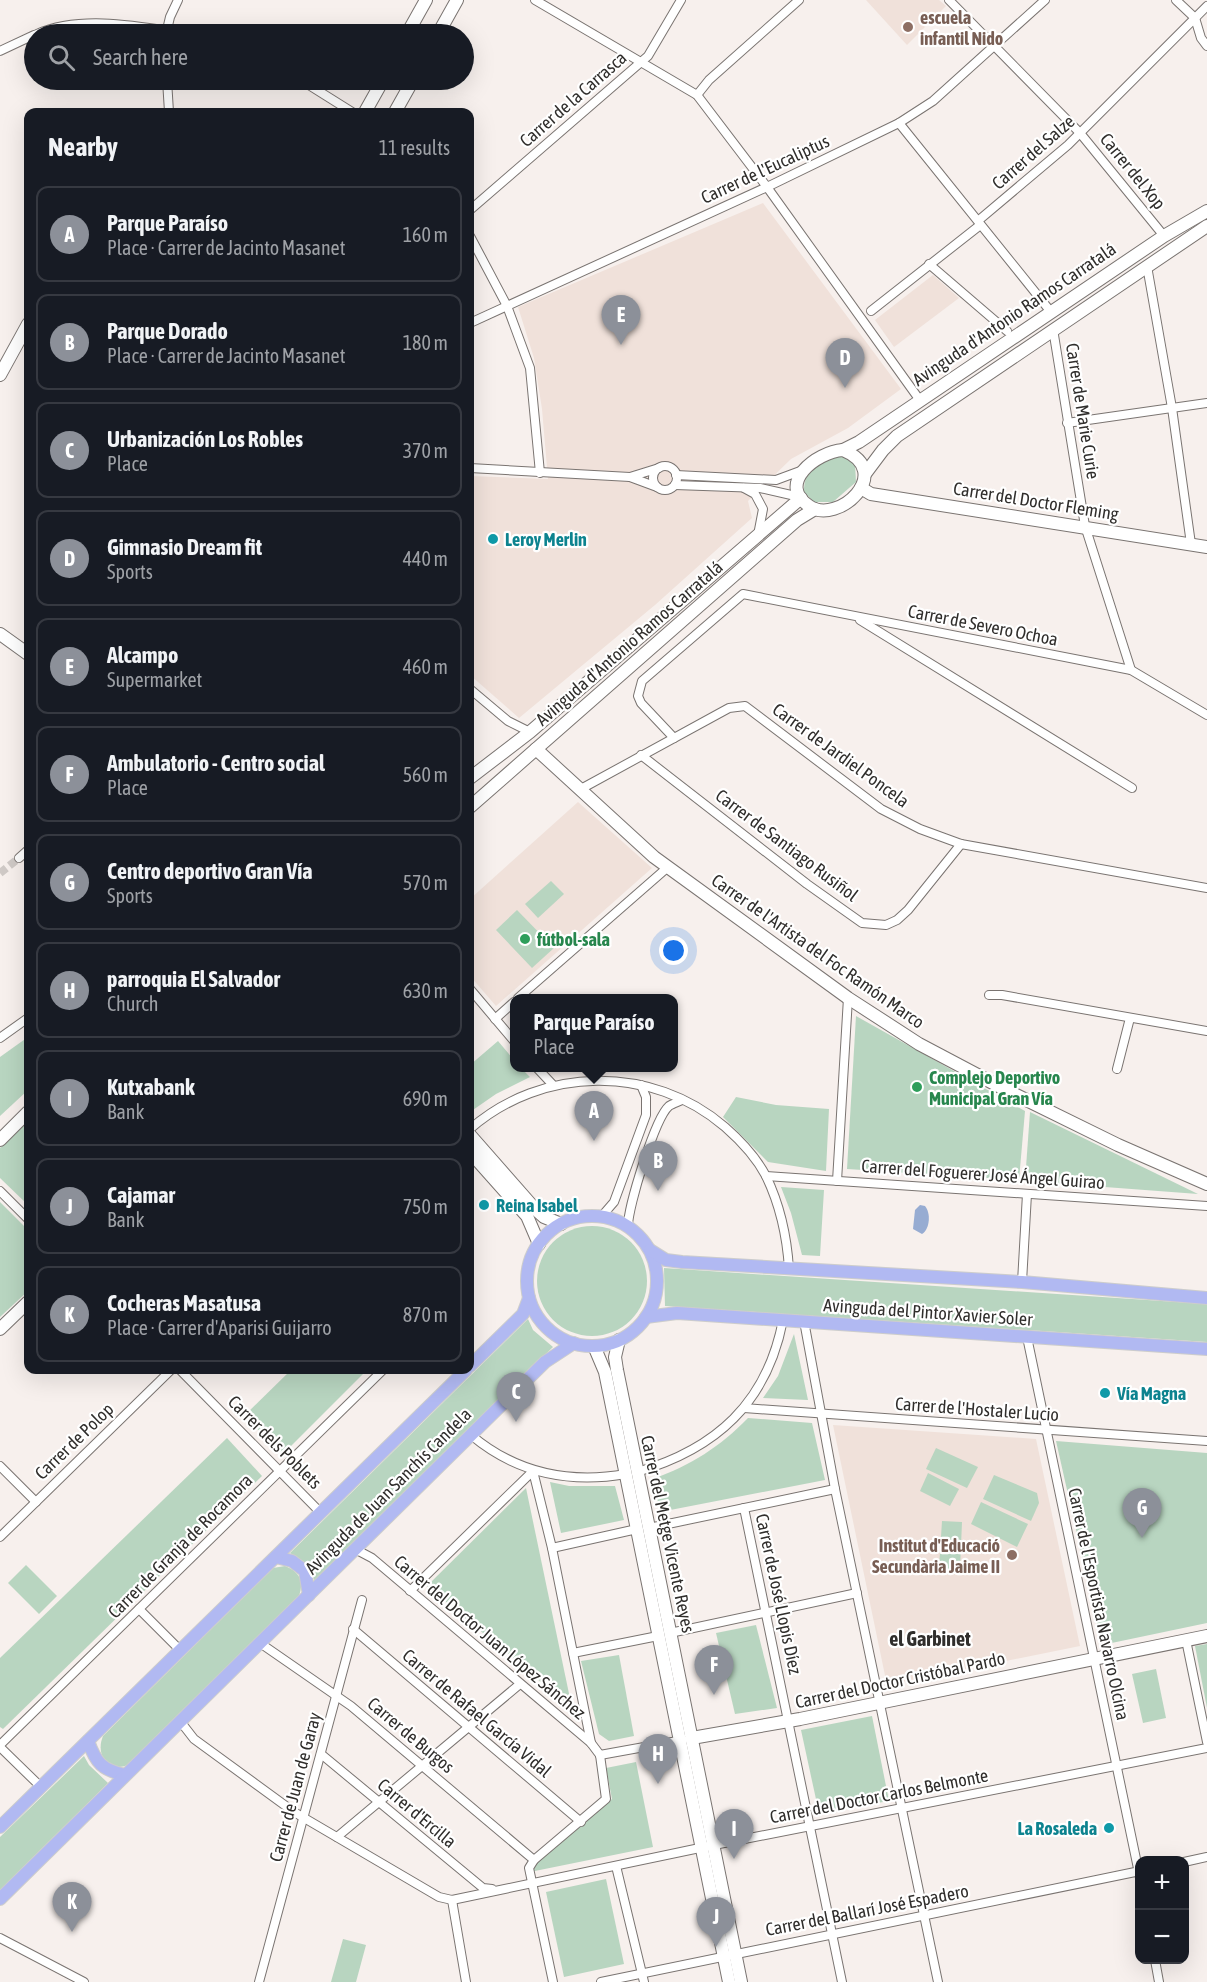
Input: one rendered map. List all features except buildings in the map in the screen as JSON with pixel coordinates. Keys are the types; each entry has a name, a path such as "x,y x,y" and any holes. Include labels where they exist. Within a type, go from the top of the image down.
{"main road":[{"path":"581,1217 602,1217 628,1226 650,1250 655,1264 657,1288 646,1317 634,1330 619,1340 594,1346 574,1343 548,1329 537,1315 529,1298 527,1275 539,1244 561,1224 581,1217"},
{"name":"Avinguda del Pintor Xavier Soler","path":"650,1250 666,1260 674,1261 1022,1282 1207,1298"},
{"name":"Avinguda de Juan Sanchís Candela","path":"474,1360 523,1314 529,1298"},
{"name":"Avinguda del Pintor Xavier Soler","path":"646,1317 672,1313 1207,1349"},
{"name":"Avinguda de Juan Sanchís Candela","path":"0,1899 545,1362 574,1343"},
{"name":"Avinguda de Juan Sanchís Candela","path":"0,1827 321,1513 459,1374"},
{"name":"Avinguda de Juan Sanchís Candela","path":"276,1557 292,1561 305,1571 309,1595"},
{"path":"88,1741 99,1765 109,1772 126,1775"}],"street":[{"path":"168,24 178,0"},
{"path":"413,24 426,0"},
{"path":"444,24 457,0"},
{"path":"535,0 697,95 767,187 919,399"},
{"name":"Carrer de la Carrasca","path":"474,207 642,62 681,0"},
{"path":"697,95 709,80 799,0"},
{"name":"Carrer del Xop","path":"949,0 1080,133 1164,236"},
{"name":"Carrer de l'Eucaliptus","path":"474,321 767,187 899,123 933,101 1045,0"},
{"path":"1176,0 1195,18 1201,38 1207,46"},
{"name":"Carrer del Salze","path":"871,311 979,226 979,220 1080,133 1207,6"},
{"path":"0,51 24,40"},
{"path":"168,90 169,108"},
{"path":"317,90 346,108"},
{"path":"367,108 377,90"},
{"path":"397,108 407,90"},
{"path":"899,123 979,226 1051,312"},
{"name":"Avinguda d'Antonio Ramos Carratalá","path":"843,450 1164,236 1207,211"},
{"name":"Avinguda d'Antonio Ramos Carratalá","path":"865,474 897,436 1207,226"},
{"path":"474,244 507,306 530,368 535,398 540,473"},
{"path":"929,264 1007,331"},
{"path":"1147,266 1172,408 1191,544"},
{"path":"850,305 862,312 871,311 868,320 872,333"},
{"name":"Carrer de Marie Curie","path":"1053,329 1085,526 1131,670"},
{"path":"0,375 24,331"},
{"path":"1067,423 1207,403"},
{"path":"474,468 630,477 668,490 675,485 780,490 801,497 815,509 842,506 861,488 865,474 858,458 843,450 818,456 803,470 776,480 676,475"},
{"path":"630,477 659,468 670,468 676,475 675,485"},
{"path":"657,487 654,475 659,468"},
{"path":"801,497 798,482 803,470"},
{"path":"741,487 755,494 763,509 757,535"},
{"name":"Carrer del Doctor Fleming","path":"861,488 871,494 1207,547"},
{"name":"Avinguda d'Antonio Ramos Carratalá","path":"474,775 530,732 801,497"},
{"name":"Avinguda d'Antonio Ramos Carratalá","path":"474,803 797,520 815,509"},
{"name":"Avinguda d'Antonio Ramos Carratalá","path":"674,738 641,703 638,696 642,681 743,594"},
{"name":"Carrer de Severo Ochoa","path":"743,594 1131,670 1207,715"},
{"path":"854,616 1132,788"},
{"path":"0,634 24,651"},
{"path":"474,692 508,721 530,732"},
{"name":"Carrer de Jardiel Poncela","path":"579,790 729,708 745,706 881,809 920,829 961,844 1207,888"},
{"name":"Carrer de l'Artista del Foc Ramón Marco","path":"536,749 579,790 668,867 848,998 920,1044 1006,1090 1206,1184"},
{"name":"Carrer de Santiago Rusiñol","path":"642,755 807,884 862,923 886,925 897,920 908,910 961,844"},
{"path":"19,858 24,854"},
{"path":"524,994 668,867"},
{"path":"474,994 510,1036"},
{"path":"989,995 1002,995 1207,1031"},
{"path":"837,1181 848,998"},
{"path":"495,1019 510,1006"},
{"path":"1117,1070 1130,1018"},
{"path":"0,1038 24,1021"},
{"path":"541,1072 554,1085"},
{"path":"474,1126 505,1104 554,1085 597,1080 641,1085 682,1100 716,1119 742,1143 766,1176 782,1222 789,1269"},
{"path":"602,1217 614,1202 646,1115 646,1097 641,1085"},
{"path":"628,1226 632,1199 660,1120 669,1106 682,1100"},
{"path":"0,1140 24,1116"},
{"path":"474,1140 535,1209 544,1217 561,1224"},
{"path":"474,1157 526,1216 539,1244"},
{"name":"Carrer del Foguerer José Ángel Guirao","path":"766,1176 1203,1206 1207,1199"},
{"path":"0,1191 24,1215"},
{"path":"1022,1282 1027,1194"},
{"path":"0,1329 24,1306"},
{"path":"471,1435 511,1462 533,1471 579,1479 631,1473 668,1463 696,1449 722,1431 744,1408 770,1366 779,1343 783,1320"},
{"path":"804,1322 835,1489 938,1982"},
{"name":"Carrer de l'Esportista Navarro Olcina","path":"1027,1337 1135,1856"},
{"name":"Carrer del Metge Vicente Reyes","path":"619,1340 616,1364 631,1473"},
{"name":"Carrer del Metge Vicente Reyes","path":"594,1346 605,1372 643,1528 729,1954 729,1982"},
{"name":"Carrer de Polop","path":"0,1537 167,1374"},
{"name":"Carrer dels Poblets","path":"184,1374 321,1513"},
{"name":"Carrer de Granja de Rocamora","path":"0,1746 378,1374"},
{"name":"Carrer de l'Hostaler Lucio","path":"744,1408 1207,1441"},
{"path":"0,1466 36,1502"},
{"path":"533,1471 552,1548 591,1743"},
{"path":"410,1590 533,1471"},
{"path":"552,1548 835,1489"},
{"name":"Carrer de José Llopis Díez","path":"744,1508 810,1827"},
{"name":"Carrer del Doctor Juan López Sánchez","path":"355,1549 372,1558 591,1743 600,1755"},
{"path":"573,1653 857,1593"},
{"name":"Carrer de Juan de Garay","path":"260,1982 362,1600"},
{"path":"139,1610 180,1650"},
{"name":"Carrer de Rafael García Vidal","path":"353,1629 580,1822"},
{"name":"Carrer del Doctor Cristóbal Pardo","path":"600,1755 880,1703 1207,1636"},
{"path":"1186,1640 1207,1742"},
{"name":"Carrer de Burgos","path":"260,1643 335,1696 534,1860"},
{"path":"337,1837 520,1684"},
{"path":"180,1721 194,1739 304,1816 439,1897 452,1900 466,1982"},
{"path":"0,1746 40,1787"},
{"name":"Carrer del Doctor Carlos Belmonte","path":"452,1900 707,1846 1207,1748"},
{"name":"Carrer d'Ercilla","path":"321,1754 483,1888 496,1890"},
{"path":"553,1982 529,1868 534,1860 606,1799 600,1755"},
{"path":"810,1827 842,1982"},
{"path":"1189,1861 1207,1857"},
{"path":"616,1866 643,1977"},
{"name":"Carrer del Ballarí José Espadero","path":"601,1982 643,1977 729,1954 1135,1875"},
{"path":"0,1938 84,1982"},
{"name":"Carrer del Metge Vicente Reyes","path":"729,1954 741,1982"},
{"path":"1156,1964 1159,1982"}],"shaded area":[{"name":"escuela infantil Nido","path":"866,0 939,0 946,6 907,45"},
{"path":"763,203 901,389 848,428 791,459 748,501 752,518 655,605 519,718 474,679 474,476 548,479 542,409 534,358 518,307"},
{"path":"933,275 959,298 894,347 875,320"},
{"path":"578,802 652,868 496,1006 474,981 474,895"},
{"path":"833,1425 1036,1439 1080,1646 887,1685"}],"green space":[{"path":"839,456 848,458 855,464 856,482 833,502 814,502 804,492 807,477 814,467"},
{"path":"551,881 564,894 538,918 525,904"},
{"name":"fútbol-sala","path":"517,910 554,948 532,968 496,930"},
{"name":"Complejo Deportivo Municipal Gran Vía","path":"856,1016 1025,1111 1019,1180 847,1169"},
{"path":"24,1040 24,1094 0,1116 0,1057"},
{"path":"498,1041 510,1055 510,1072 525,1072 530,1077 496,1094 474,1109 474,1062"},
{"path":"736,1097 776,1105 829,1109 826,1171 768,1162 723,1117"},
{"path":"1030,1112 1198,1194 1025,1181"},
{"path":"24,1123 24,1201 0,1178 0,1148"},
{"path":"781,1187 824,1190 820,1256 802,1255 791,1213"},
{"path":"0,1202 24,1226 24,1295 0,1317"},
{"path":"592,1226 613,1231 631,1242 642,1260 647,1281 642,1302 631,1320 613,1331 592,1336 571,1331 553,1320 542,1302 537,1281 542,1260 553,1242 571,1231"},
{"path":"664,1268 1207,1304 1207,1342 665,1306"},
{"path":"528,1319 533,1330 553,1347 315,1581 304,1562 290,1553"},
{"path":"794,1334 808,1400 763,1398 778,1376"},
{"path":"287,1374 363,1374 283,1454 244,1416"},
{"path":"748,1418 812,1423 825,1480 660,1512 653,1479 680,1468 704,1454 727,1438"},
{"path":"227,1438 262,1476 3,1729 0,1727 0,1658"},
{"path":"1056,1441 1207,1453 1207,1623 1102,1645"},
{"path":"936,1448 978,1467 967,1488 926,1469"},
{"path":"928,1473 959,1489 950,1506 920,1491"},
{"path":"994,1475 1037,1493 1039,1503 1031,1521 983,1499"},
{"path":"550,1482 569,1486 615,1486 624,1520 561,1533"},
{"path":"526,1488 572,1708 427,1586"},
{"path":"981,1502 1028,1524 1017,1547 971,1524"},
{"path":"942,1521 962,1522 960,1570 939,1568"},
{"path":"26,1565 57,1596 39,1614 8,1583"},
{"path":"285,1566 300,1578 299,1596 128,1765 115,1767 105,1761 101,1750 103,1736 273,1568"},
{"path":"756,1625 777,1708 735,1714 716,1633"},
{"path":"1207,1644 1207,1708 1195,1646"},
{"path":"619,1655 634,1736 609,1741 599,1734 581,1661"},
{"path":"1156,1669 1166,1718 1143,1723 1132,1674"},
{"path":"872,1716 889,1801 819,1813 801,1730"},
{"path":"84,1756 89,1765 108,1783 0,1890 0,1837"},
{"path":"636,1762 653,1847 525,1873 612,1799 606,1768"},
{"path":"606,1879 624,1964 564,1977 546,1892"},
{"path":"343,1939 366,1945 356,1982 331,1982"}],"water":[{"path":"920,1205 925,1206 929,1217 927,1228 922,1234 913,1229 915,1210"}],"tunnel":[{"path":"0,873 19,858"}],"place":[{"name":"escuela infantil Nido","path":"908,27"},
{"name":"Alcampo","path":"621,345"},
{"name":"Gimnasio Dream fit","path":"845,388"},
{"name":"Leroy Merlin","path":"493,539"},
{"name":"fútbol-sala","path":"525,939"},
{"name":"Complejo Deportivo Municipal Gran Vía","path":"917,1087"},
{"name":"Parque Paraíso","path":"594,1141"},
{"name":"Parque Dorado","path":"658,1191"},
{"name":"Reina Isabel","path":"484,1205"},
{"name":"Vía Magna","path":"1105,1393"},
{"name":"Urbanización Los Robles","path":"516,1422"},
{"name":"Centro deportivo Gran Vía","path":"1142,1538"},
{"name":"Institut d'Educació Secundària Jaime II","path":"1012,1555"},
{"name":"Ambulatorio - Centro social","path":"714,1695"},
{"name":"parroquia El Salvador","path":"658,1784"},
{"name":"La Rosaleda","path":"1109,1828"},
{"name":"Kutxabank","path":"734,1859"},
{"name":"Cocheras Masatusa","path":"72,1932"},
{"name":"Cajamar","path":"716,1947"}],"district":[{"name":"el Garbinet","path":"930,1638"}]}
